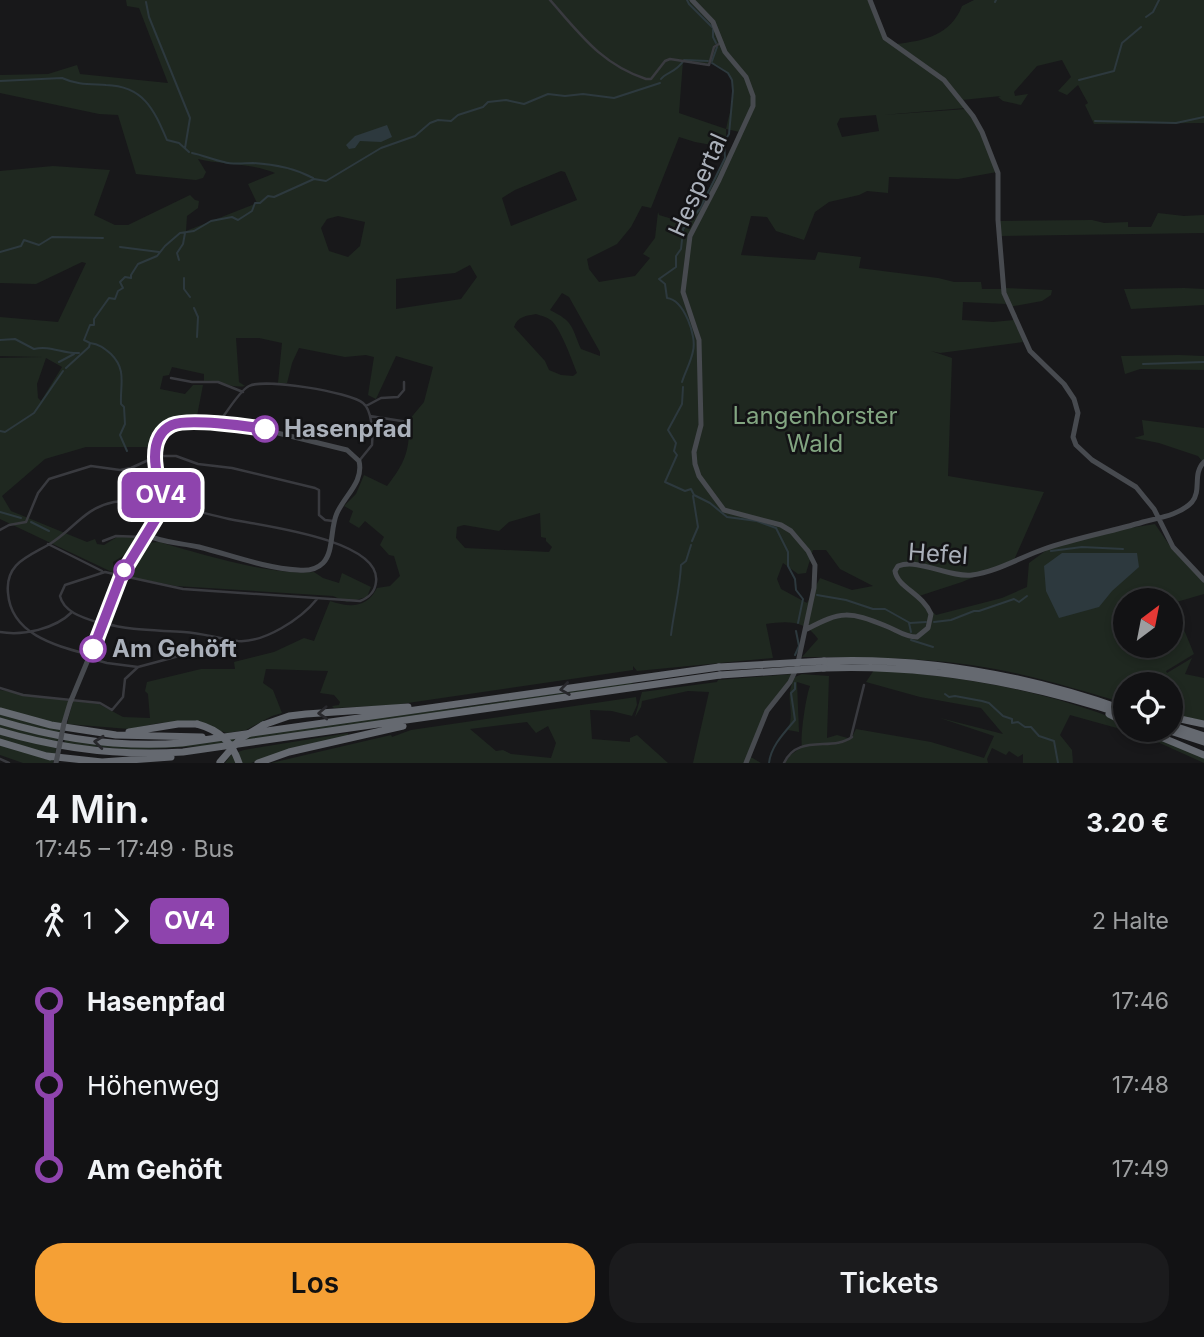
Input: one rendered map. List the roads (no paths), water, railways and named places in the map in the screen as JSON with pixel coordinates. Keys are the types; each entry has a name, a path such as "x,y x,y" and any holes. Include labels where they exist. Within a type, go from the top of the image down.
{"highway":[{"path":"0,721 59,737 111,744 169,744 720,671 883,660 967,670 1029,682 1113,711"},
{"path":"0,731 57,746 111,753 157,754 451,715 720,671"},
{"path":"1090,701 1113,706"},
{"path":"1090,701 1113,715"},
{"path":"220,763 240,739 263,724 289,716 450,702 467,703"},
{"path":"0,711 51,724 109,733 216,739"},
{"path":"258,763 304,748 451,715"},
{"path":"1183,720 1204,724"},
{"path":"109,733 197,724 225,738 233,747 239,763"},
{"path":"1183,729 1204,736"},
{"path":"1183,735 1204,742"},
{"path":"0,741 69,763"},
{"path":"1173,742 1204,755"},
{"path":"47,756 84,762 128,761 192,754 217,748"}],"street":[{"path":"550,0 562,17 603,59 649,79 667,60 709,65 714,47 722,43"},
{"name":"Hespertal","path":"692,0 713,22 730,59 746,78 753,96 753,106 688,243 683,292 699,340 702,384 701,425 694,452 695,464 699,476 724,510 781,526 798,538 808,551 815,565 816,576 807,629"},
{"path":"870,0 885,38 944,80 982,132 998,173 998,220 1004,293 1030,351 1064,384 1074,399 1078,413 1074,443 1092,460 1133,485 1153,507 1173,547 1204,580"},
{"path":"172,378 192,382 218,382 243,393"},
{"path":"366,406 381,398 398,397 404,390 404,382"},
{"path":"218,424 243,393 255,385 299,386 358,400 366,406 373,445 359,461"},
{"path":"369,416 408,422"},
{"path":"56,763 71,701 121,576 146,536 159,515 162,504 155,457 159,439 172,426 180,423 218,424 263,429 347,450 359,461 359,479 334,521 328,555 321,565 313,569 301,571 246,561 146,536 116,536 103,541"},
{"path":"0,530 27,520 38,493 49,479 91,466 120,470 155,457 175,456 198,464 232,468 315,488 319,490 320,515 325,520 334,521"},
{"path":"1159,518 1193,501 1198,470 1204,462"},
{"path":"50,544 105,572 183,589 363,600 375,587 375,571 361,556 330,541 278,528 135,500 102,505 77,519 50,544 16,564 8,578 10,606 29,631 52,645 107,663 138,667 262,636 282,628 306,611 318,598"},
{"name":"Hefel","path":"807,629 834,615 844,614 888,626 904,636 917,637 928,628 931,614 922,598 897,579 895,571 901,564 960,575 978,574 1076,539 1159,518"},
{"path":"105,572 65,585 60,599 63,605 72,612 103,624 198,633 237,641"},
{"path":"0,632 16,634 51,625 72,612"},
{"path":"746,763 769,707 794,675 807,629"},
{"path":"0,688 23,695 100,703 113,710 123,697 125,679 138,667"},
{"path":"784,763 790,754 800,747 843,742 851,737 864,685"},
{"path":"0,759 9,763"}],"waterway":[{"path":"687,0 713,28 716,43"},
{"path":"1146,17 1153,12 1159,0"},
{"path":"146,2 149,17 190,118 185,148"},
{"path":"1079,80 1114,71 1122,43 1141,27"},
{"path":"712,61 717,47"},
{"path":"661,79 684,60 708,61"},
{"path":"683,234 683,229 700,209 725,158 724,142 729,134 732,80 728,73 712,63"},
{"path":"0,81 62,78 130,90 139,95 152,110 167,140 179,143 189,152"},
{"path":"66,368 89,347 90,343 84,340 90,325 94,325 94,319 109,298 115,299 118,291 123,288 120,282 125,277 131,278 138,264 157,256 180,233 194,231 211,221 232,217 238,220 252,211 255,203 260,203 268,196 274,197 314,179 326,181 381,148 415,136 430,123 438,120 451,121 458,115 483,107 488,102 506,100 524,104 548,94 583,94 614,98 660,83"},
{"path":"1095,121 1176,123 1204,117"},
{"path":"192,153 227,163 276,166 313,178"},
{"path":"179,260 177,253 183,244 185,233"},
{"path":"0,252 21,246 24,240 39,245 52,237 103,238"},
{"path":"682,240 681,249 676,256 676,267 659,279 665,284 667,298 679,305 691,328 694,344 682,382"},
{"path":"120,247 159,252"},
{"path":"184,278 184,289 190,297"},
{"path":"194,308 198,317 197,337"},
{"path":"0,340 15,339 34,349 79,353"},
{"path":"90,343 106,350 119,366 125,424 120,435 127,451"},
{"path":"59,362 74,354"},
{"path":"1143,364 1204,362"},
{"path":"0,431 5,432 34,413 63,371"},
{"path":"683,387 682,404 668,430 676,443 674,451 677,455 665,482 685,491 691,489 694,495 710,503 727,517 757,521 776,528 788,552 788,566 795,579 796,590 803,599 798,623"},
{"path":"692,541 698,527 693,496"},
{"path":"0,512 21,518"},
{"path":"31,522 49,531"},
{"path":"671,635 681,565 686,561 691,545"},
{"path":"1051,551 1082,547 1123,549"},
{"path":"817,595 846,600 873,609 885,609 910,623 926,622"},
{"path":"934,622 951,620 1014,599 1019,602 1027,596"},
{"path":"909,623 911,632"},
{"path":"795,655 799,646 796,631"},
{"path":"911,640 933,647"},
{"path":"769,763 775,745 795,720 791,693 795,689 795,683"},
{"path":"945,694 949,697 989,703 1003,716 1012,719 1012,723 1018,722 1025,727 1031,727 1039,736 1054,741 1058,763"}],"place":[{"name":"Hasenpfad","path":"265,429"},
{"name":"Am Gehöft","path":"93,649"}],"park label":[{"name":"Langenhorster Wald","path":"815,430"}]}
